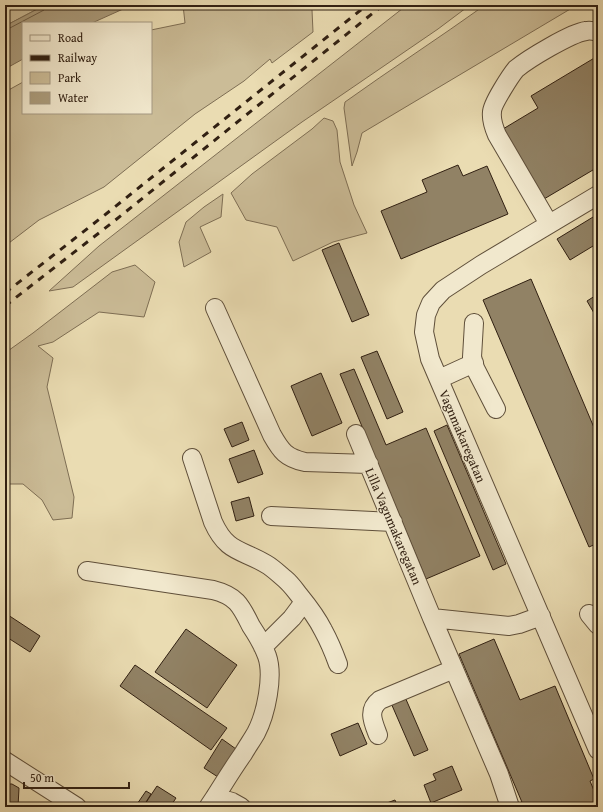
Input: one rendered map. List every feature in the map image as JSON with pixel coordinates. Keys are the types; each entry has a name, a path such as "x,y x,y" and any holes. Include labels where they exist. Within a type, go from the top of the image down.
{"street":[{"path":"549,224 497,135 492,123 494,103 516,70 534,57 575,34 585,31 598,32"},
{"name":"Vagnmakaregatan","path":"598,195 481,265 443,290 431,303 426,315 424,332 430,359 541,616 591,715 598,750"},
{"path":"215,308 272,435 286,454 295,460 305,462 368,464"},
{"path":"474,323 472,357 475,368 496,409"},
{"path":"439,379 474,363"},
{"name":"Lilla Vagnmakaregatan","path":"356,434 432,618 499,774 510,807"},
{"path":"192,458 213,522 224,541 241,553 266,564 287,580 323,630 338,664"},
{"path":"271,516 393,522"},
{"path":"87,571 224,592 234,598 263,647 267,656 269,669 269,689 263,712 256,732 211,802"},
{"path":"263,647 292,618 304,602"},
{"path":"432,618 509,626 541,616"},
{"path":"378,735 373,722 372,714 376,703 380,700 457,676"},
{"path":"5,760 77,807"},
{"path":"211,802 232,802 241,807"}],"green space":[{"path":"5,5 45,5 5,26"},
{"path":"183,5 307,5 312,10 313,32 272,63 270,59 244,81 195,114 104,187 39,220 5,246 5,92 22,83 22,114 152,114 152,30 185,23"},
{"path":"407,5 470,5 438,29 302,122 73,287 49,291 99,246"},
{"path":"485,5 577,5 362,133 352,166 344,108 345,102"},
{"path":"324,118 333,121 337,130 340,162 354,205 367,233 333,242 293,261 277,227 246,220 231,193 252,174 312,129"},
{"path":"223,194 221,217 200,227 211,252 184,267 179,242 186,222"},
{"path":"135,265 155,282 144,317 99,312 53,342 38,346 53,358 47,387 74,497 72,518 53,520 42,500 23,484 5,484 5,353 112,272"}],"water":[{"path":"45,5 132,5 94,22 22,22 22,60 5,69 5,26"}],"building":[{"path":"596,57 598,61 598,167 544,199 503,129 538,108 531,96"},
{"path":"458,165 463,176 487,166 508,214 401,259 381,211 427,192 422,180"},
{"path":"598,214 598,243 570,260 557,239"},
{"path":"339,243 369,315 352,322 322,250"},
{"path":"531,279 598,437 598,543 589,547 483,300"},
{"path":"598,294 598,320 587,301"},
{"path":"377,351 403,412 387,419 361,357"},
{"path":"354,369 386,445 426,428 480,556 426,579 340,374"},
{"path":"321,373 342,423 312,436 291,386"},
{"path":"242,422 249,440 232,447 224,429"},
{"path":"447,425 506,564 493,570 434,431"},
{"path":"254,450 263,474 238,483 229,459"},
{"path":"249,497 254,516 236,521 231,502"},
{"path":"5,613 40,636 30,652 5,636"},
{"path":"186,629 237,665 207,708 155,672"},
{"path":"494,639 520,700 555,686 594,779 590,781 598,800 598,807 524,807 459,654"},
{"path":"135,665 227,728 211,750 120,686"},
{"path":"405,697 428,750 414,756 391,703"},
{"path":"358,723 367,744 340,756 331,734"},
{"path":"222,739 236,749 218,777 204,768"},
{"path":"452,766 462,790 431,803 424,785 436,780 433,774"},
{"path":"5,784 12,784 19,788 18,807 5,807"},
{"path":"157,786 176,798 170,807 143,807"},
{"path":"146,791 151,794 143,807 135,807"},
{"path":"395,800 398,807 376,807"}],"railway":[{"path":"5,293 367,5"},
{"path":"5,306 113,222 383,5"}]}
